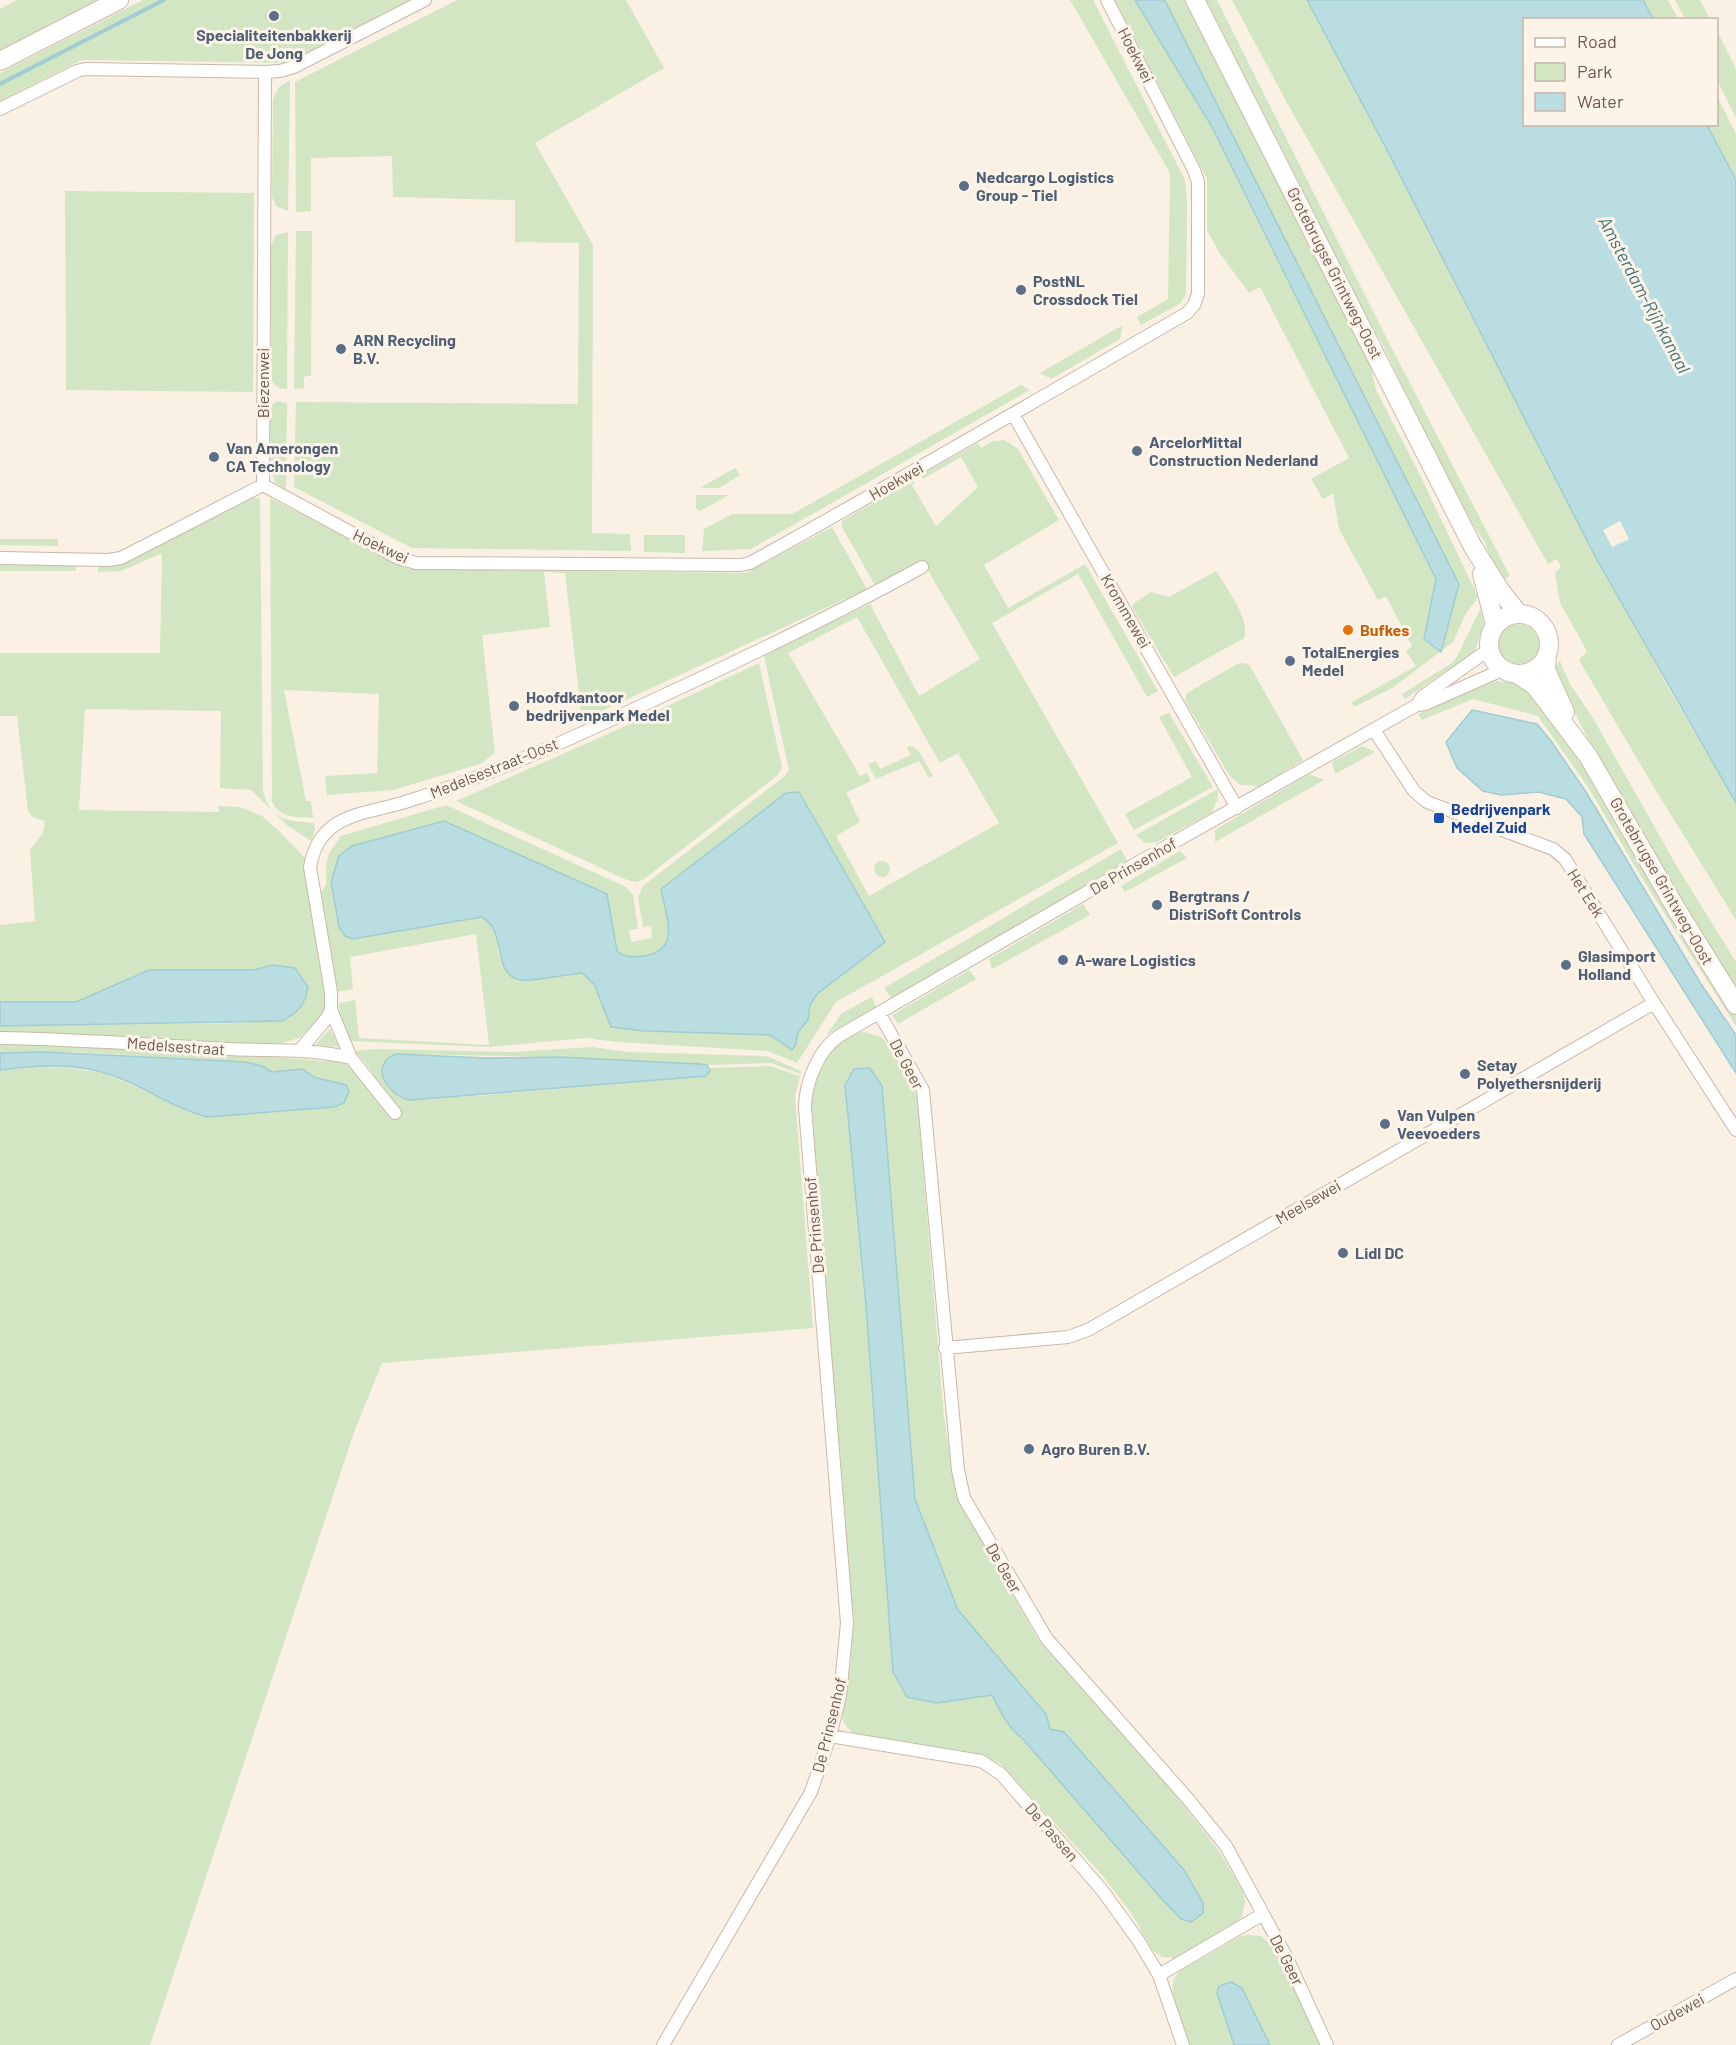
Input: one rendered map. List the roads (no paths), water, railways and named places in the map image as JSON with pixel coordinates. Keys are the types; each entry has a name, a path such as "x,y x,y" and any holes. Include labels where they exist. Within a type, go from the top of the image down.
{"street":[{"path":"0,61 119,0"},
{"path":"0,109 76,71 85,69 279,71 294,67 425,0"},
{"name":"Hoekwei","path":"262,485 398,558 416,563 741,565 750,563 781,546 1013,414 1187,313 1194,305 1198,294 1198,182 1107,0"},
{"name":"Grotebrugse Grintweg-Oost","path":"1196,0 1473,547 1500,590 1518,613"},
{"name":"Biezenwei","path":"262,485 265,72"},
{"name":"Krommewei","path":"1013,414 1237,808"},
{"path":"0,558 108,560 121,558 262,485"},
{"name":"Grotebrugse Grintweg-Oost","path":"1473,547 1489,594 1495,624"},
{"name":"Medelsestraat-Oost","path":"395,1113 351,1058 331,1010 331,992 310,867 319,840 333,825 353,816 456,785 595,727 761,650 922,567"},
{"path":"1518,613 1536,619 1544,626 1549,645 1547,655 1536,669 1511,672 1491,658 1488,650 1490,632 1495,624 1518,613"},
{"name":"De Prinsenhof","path":"663,2045 811,1792 830,1736 840,1696 847,1623 805,1108 805,1092 809,1079 833,1040 1139,862 1417,705 1422,697 1488,650"},
{"name":"Grotebrugse Grintweg-Oost","path":"1547,655 1546,670 1588,756 1677,910 1736,1005"},
{"name":"Grotebrugse Grintweg-Oost","path":"1511,672 1535,686 1588,756"},
{"name":"De Prinsenhof","path":"1417,705 1425,705 1511,672"},
{"name":"Het Eek","path":"1374,730 1414,791 1427,802 1553,849 1565,858 1654,1003 1736,1130"},
{"name":"Meelsewei","path":"945,1348 1068,1337 1088,1330 1654,1003"},
{"path":"299,1051 331,1010"},
{"name":"De Geer","path":"879,1013 923,1090 945,1348 958,1470 964,1498 1047,1639 1188,1799 1226,1846 1287,1956 1328,2045"},
{"name":"Medelsestraat","path":"0,1038 88,1040 299,1051 351,1058"},
{"name":"De Passen","path":"830,1736 981,1761 1001,1774 1102,1890 1138,1940 1159,1975 1183,2045"},
{"path":"1159,1975 1263,1914"},
{"name":"Oudewei","path":"1618,2045 1736,1979"}],"water":[{"path":"1135,0 1164,0 1166,3 1459,584 1441,652 1424,639 1436,579 1212,127"},
{"name":"Amsterdam-Rijnkanaal","path":"1307,0 1643,0 1652,18 1523,18 1523,126 1708,126 1736,180 1736,803 1596,558 1386,148"},
{"path":"1472,710 1537,724 1551,741 1586,792 1701,984 1736,1035 1736,1073 1584,834 1582,817 1566,799 1539,792 1501,795 1483,791 1457,768 1446,742"},
{"path":"799,792 885,942 817,994 810,1005 808,1020 798,1032 796,1044 792,1050 770,1035 645,1031 611,1027 594,984 582,973 526,980 512,976 502,962 495,933 482,917 352,939 345,936 339,927 331,882 339,856 352,846 444,821 607,894 617,951 633,957 656,953 663,947 669,930 661,889 786,793"},
{"path":"273,965 295,968 308,987 300,1008 282,1021 0,1026 0,1002 76,1002 149,970 253,970"},
{"path":"45,1052 246,1062 262,1066 272,1072 302,1069 314,1077 346,1085 349,1091 344,1103 334,1107 208,1117 183,1109 123,1080 98,1071 56,1066 0,1070 0,1053"},
{"path":"396,1054 486,1058 559,1057 700,1064 707,1065 710,1071 706,1076 410,1100 395,1093 384,1080 383,1065 387,1059"},
{"path":"870,1068 882,1086 915,1499 958,1610 1046,1714 1050,1729 1064,1732 1184,1870 1203,1903 1203,1913 1191,1922 1181,1919 1160,1897 1012,1729 992,1695 937,1703 907,1697 893,1672 866,1306 845,1085 854,1069"},
{"path":"1231,1982 1242,1988 1270,2045 1234,2045 1217,1993 1219,1986"}],"waterway":[{"path":"0,84 164,0"}],"place":[{"name":"Specialiteitenbakkerij De Jong","path":"274,16"},
{"name":"Nedcargo Logistics Group - Tiel","path":"964,186"},
{"name":"PostNL Crossdock Tiel","path":"1021,290"},
{"name":"ARN Recycling B.V.","path":"341,349"},
{"name":"ArcelorMittal Construction Nederland","path":"1137,451"},
{"name":"Van Amerongen CA Technology","path":"214,457"},
{"name":"Bufkes","path":"1348,630"},
{"name":"TotalEnergies Medel","path":"1290,661"},
{"name":"Hoofdkantoor bedrijvenpark Medel","path":"514,706"},
{"name":"Bedrijvenpark Medel Zuid","path":"1439,818"},
{"name":"Bergtrans / DistriSoft Controls","path":"1157,905"},
{"name":"A-ware Logistics","path":"1063,960"},
{"name":"Glasimport Holland","path":"1566,965"},
{"name":"Setay Polyethersnijderij","path":"1465,1074"},
{"name":"Van Vulpen Veevoeders","path":"1385,1124"},
{"name":"Lidl DC","path":"1343,1253"},
{"name":"Agro Buren B.V.","path":"1029,1449"}]}
